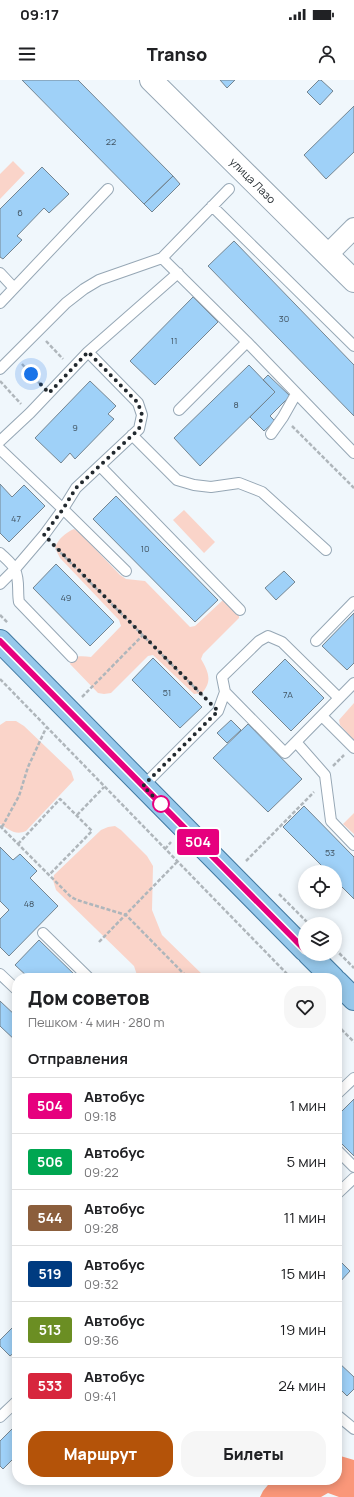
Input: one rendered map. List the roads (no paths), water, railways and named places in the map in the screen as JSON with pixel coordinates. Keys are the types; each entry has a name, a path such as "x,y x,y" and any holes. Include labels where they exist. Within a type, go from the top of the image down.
{"main road":[{"name":"улица Лазо","path":"151,80 354,281"},
{"path":"0,641 298,943"},
{"path":"316,961 328,973"},
{"path":"342,987 354,1000"}],"street":[{"path":"327,255 354,228"}],"lane":[{"path":"0,369 66,303 84,289 99,280 162,258 229,188"},
{"path":"0,303 108,189"},
{"path":"212,206 354,346"},
{"path":"162,258 247,342 354,453"},
{"path":"0,442 88,352 178,273"},
{"path":"0,274 14,288"},
{"path":"179,410 247,342"},
{"path":"0,584 44,535 76,488 139,429 142,415 138,403 88,352"},
{"path":"271,434 296,394"},
{"path":"132,436 177,480 194,485 212,487 239,483 262,492 326,550"},
{"path":"0,450 126,571"},
{"path":"100,466 240,610"},
{"path":"0,553 15,569 18,583 17,591 19,602 72,657"},
{"path":"316,641 354,602"},
{"path":"143,786 218,711 225,692 222,677 258,641 268,636 282,642 339,698"},
{"path":"225,692 285,753 354,683"},
{"path":"322,716 353,748"},
{"path":"296,742 324,775 331,821 354,845"},
{"path":"43,933 85,973"},
{"path":"0,974 12,985"},
{"path":"342,1089 354,1078"},
{"path":"342,1155 354,1167"},
{"path":"342,1189 354,1178"},
{"path":"0,1417 12,1406"},
{"path":"342,1419 354,1429"}]}
